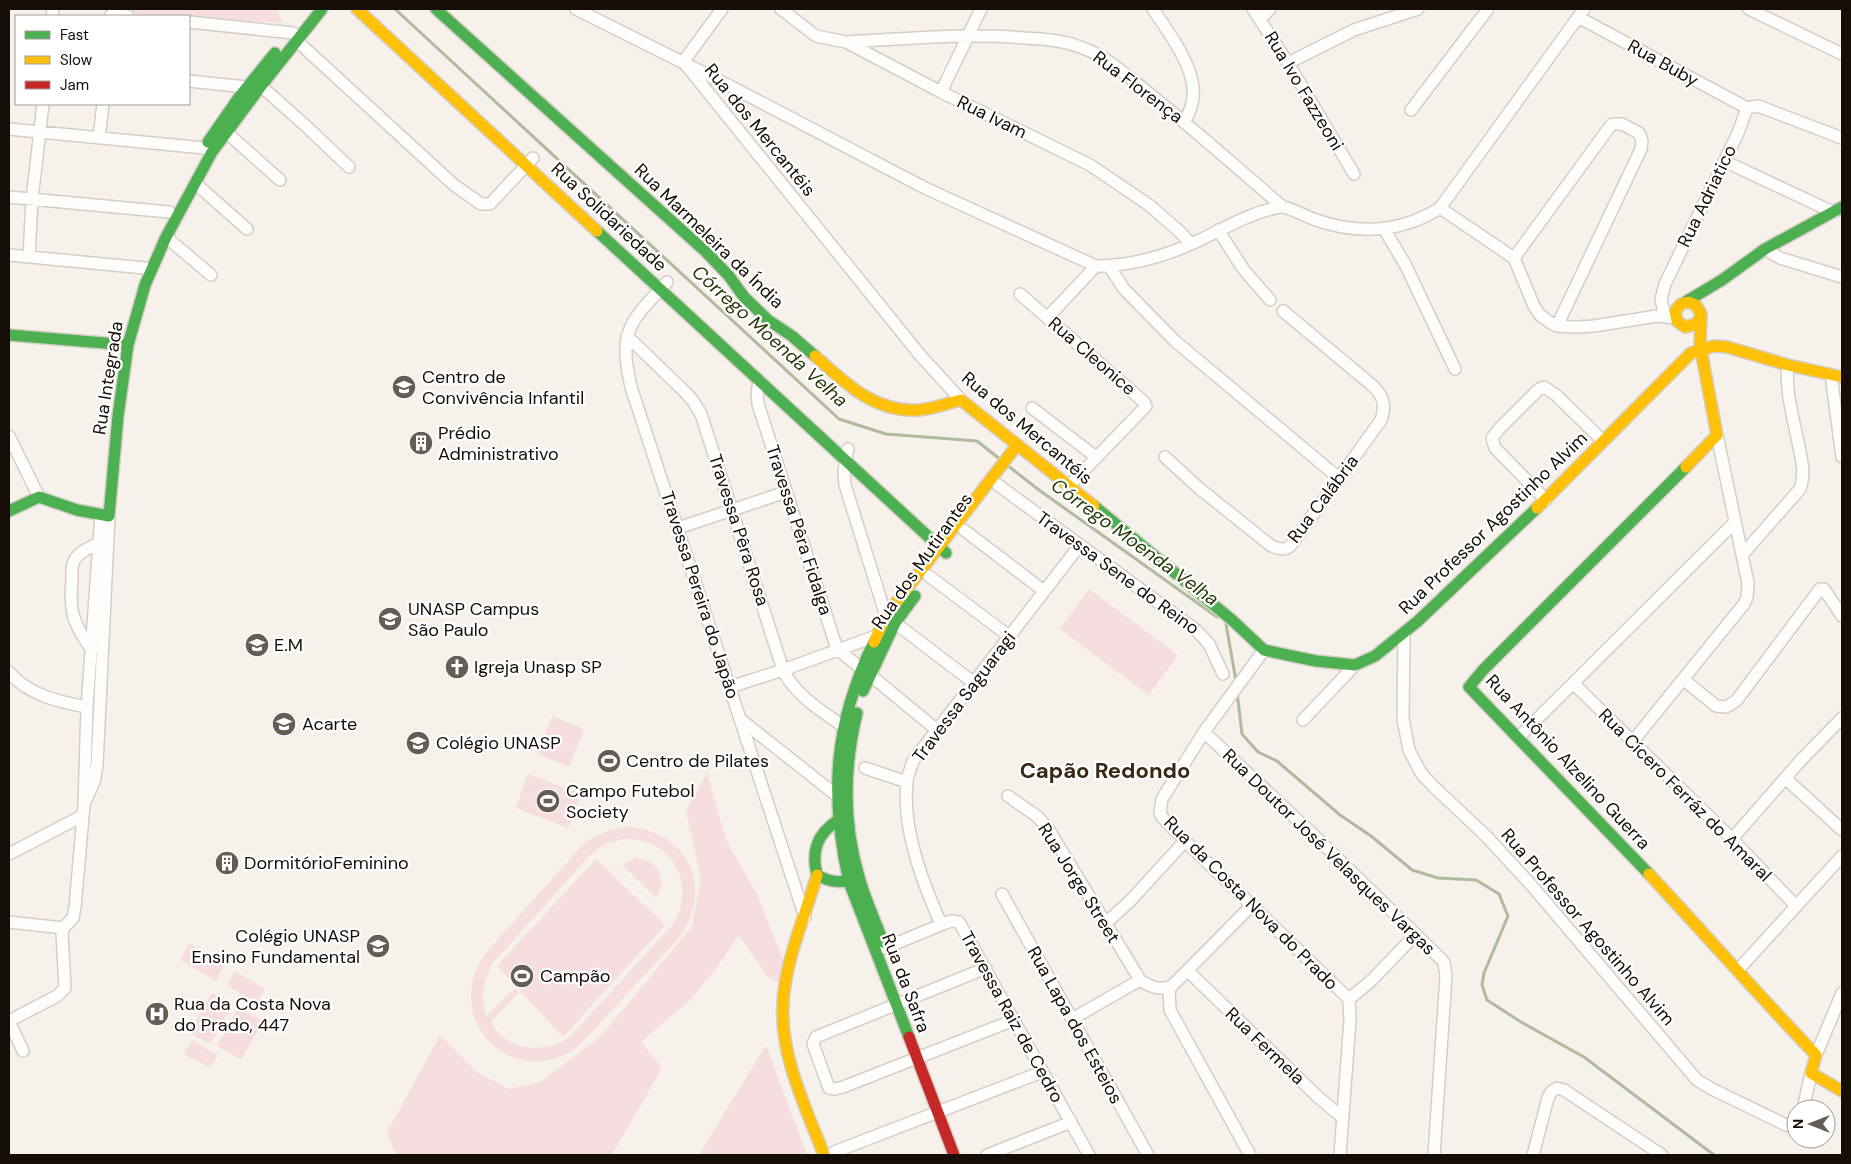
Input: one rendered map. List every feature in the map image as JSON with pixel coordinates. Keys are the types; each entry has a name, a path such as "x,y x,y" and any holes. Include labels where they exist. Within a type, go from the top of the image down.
{"street":[{"name":"Rua Integrada","path":"83,810 96,778 107,437 123,344 145,268 169,212 208,150 226,132 261,86 295,37 310,9"},
{"name":"Rua Integrada","path":"123,344 166,237 195,183 224,115 246,87 322,9"},
{"name":"Rua Solidariedade","path":"357,9 530,161"},
{"name":"Rua Solidariedade","path":"373,9 530,161 664,285 848,449 946,546"},
{"name":"Rua Marmeleira da Índia","path":"436,9 705,251 730,276 744,297 762,314 792,336 852,389 881,405 906,410 921,410 960,400"},
{"path":"576,9 683,62 925,188 1096,266 1109,266 1162,256 1191,244 1237,220 1283,207 1318,220 1359,229 1395,228 1427,217 1440,208 1581,13"},
{"path":"683,62 722,9"},
{"name":"Rua Ivam","path":"781,9 816,36 846,42 941,92 1090,165 1149,205 1191,244"},
{"path":"941,92 981,9"},
{"path":"1154,9 1178,48 1190,76 1194,97 1185,122"},
{"name":"Rua Ivo Fazzeoni","path":"1253,9 1288,63 1354,174"},
{"path":"1260,20 1270,9"},
{"path":"1288,63 1354,30 1418,9"},
{"path":"1411,110 1488,9"},
{"path":"1749,9 1842,54"},
{"name":"Rua Buby","path":"1581,13 1747,108"},
{"path":"190,22 295,37 454,184 481,204 490,204 530,161"},
{"name":"Rua Florença","path":"846,42 968,35 1062,42 1094,52 1185,122 1283,207"},
{"name":"Rua dos Mercantéis","path":"683,62 915,349 960,400 1019,451 1069,486 1232,620 1264,650 1316,662 1355,664 1375,656 1404,633"},
{"path":"190,81 246,87"},
{"path":"261,86 307,126 349,167"},
{"path":"29,257 32,199 43,105"},
{"path":"100,138 103,105"},
{"path":"1747,108 1758,106 1842,138"},
{"name":"Rua Adriatico","path":"1671,316 1662,292 1747,108"},
{"path":"1514,258 1611,126 1613,124 1622,124 1639,133 1642,141 1640,148 1557,326"},
{"path":"9,129 208,150"},
{"path":"226,132 280,180"},
{"path":"1724,161 1838,210"},
{"path":"195,183 247,229"},
{"path":"9,197 169,212"},
{"path":"1440,208 1514,258 1534,306 1545,320 1557,326 1594,326 1671,316 1689,328 1693,326 1700,316 1707,299 1722,280"},
{"path":"1671,316 1682,302 1722,280 1765,249 1838,210"},
{"path":"1384,229 1405,264 1455,369"},
{"path":"1218,230 1244,270 1270,300"},
{"path":"166,237 211,275"},
{"path":"1765,249 1780,258 1842,277"},
{"path":"9,255 145,268"},
{"path":"1048,318 1096,266"},
{"path":"1109,266 1116,279 1129,295 1175,341 1340,479"},
{"path":"1633,741 1744,604 1747,597 1748,583 1700,347 1700,316 1698,306 1695,303 1682,302 1668,294 1665,284"},
{"name":"Rua Solidariedade","path":"664,285 759,381 845,461 946,546"},
{"name":"Travessa Pereira do Japão","path":"664,285 638,314 626,336 625,359 631,387 805,916"},
{"name":"Rua Cleonice","path":"1020,294 1144,402 1146,406 1069,486"},
{"name":"Rua Calábria","path":"1165,457 1226,511 1270,545 1280,548 1291,545 1381,420 1384,402 1373,386 1283,311"},
{"path":"1671,316 1700,347"},
{"path":"9,335 123,344"},
{"name":"Travessa Pêra Rosa","path":"626,336 693,401 705,424 783,670 787,678 804,697 843,726"},
{"name":"Rua Professor Agostinho Alvim","path":"1786,1125 1697,1080 1532,886 1486,836 1432,786 1421,773 1409,750 1403,719 1404,633 1546,500 1688,355 1700,347 1727,347 1836,376"},
{"path":"1742,555 1800,489 1802,483 1802,465 1788,392 1788,364"},
{"path":"1836,376 1842,457"},
{"name":"Travessa Pêra Fidalga","path":"759,381 758,404 837,649"},
{"path":"1546,500 1495,448 1492,438 1499,429 1539,389 1544,388 1556,395 1603,441"},
{"path":"1032,408 1096,457"},
{"name":"Rua Antônio Alzelino Guerra","path":"1717,435 1483,670 1469,687 1519,737 1816,1055"},
{"path":"9,436 39,498"},
{"path":"848,449 845,461 845,485 891,620 974,682"},
{"name":"Rua dos Mutirantes","path":"854,879 850,838 848,768 854,722 865,671 876,636 929,576 946,546 964,530 1019,451"},
{"name":"Rua dos Mutirantes","path":"838,820 836,795 838,756 850,700 891,620 997,482"},
{"name":"Travessa Sene do Reino","path":"997,482 1205,638 1217,658 1223,674"},
{"path":"678,528 786,492"},
{"path":"9,511 39,498 77,510 105,516"},
{"name":"Rua Integrada","path":"9,1024 57,996 65,988 62,937 63,928 73,918 75,907 83,810 87,707 99,543 105,516"},
{"path":"1519,737 1735,522"},
{"path":"964,530 1044,591"},
{"path":"92,650 78,628 70,608 72,567 74,560 79,555 99,543"},
{"name":"Travessa Saguaragi","path":"941,924 916,860 910,830 907,782 913,761 1080,545"},
{"path":"929,576 1009,636"},
{"path":"1683,679 1716,706 1721,708 1731,705 1736,701 1820,589 1824,590 1842,616"},
{"path":"730,687 876,636"},
{"path":"837,649 938,731"},
{"name":"Rua da Costa Nova do Prado","path":"1264,650 1204,732 1162,799 1160,806 1162,817 1185,841 1349,999 1350,1020 1340,1155"},
{"path":"1304,720 1355,664"},
{"path":"9,672 20,684 48,698 87,707"},
{"name":"Rua Cícero Ferráz do Amaral","path":"1574,684 1732,839 1796,906"},
{"path":"1732,839 1785,778 1842,718"},
{"path":"740,719 836,795"},
{"name":"Rua Doutor José Velasques Vargas","path":"1204,732 1441,958 1446,969 1434,1155"},
{"path":"865,768 907,782"},
{"path":"1785,778 1842,830"},
{"name":"Rua Jorge Street","path":"1008,796 1038,817 1049,830 1140,980"},
{"path":"9,854 83,810"},
{"path":"838,820 821,833 816,843 814,864 817,875 786,978 782,1006 783,1024 792,1064 829,1154 1042,1072"},
{"name":"Rua da Safra","path":"838,820 844,860 885,948 901,1004"},
{"path":"1106,923 1131,900 1185,841"},
{"path":"1738,970 1842,856"},
{"path":"817,875 832,882 854,879"},
{"name":"Rua da Safra","path":"854,879 942,1111 954,1155"},
{"name":"Rua Lapa dos Esteios","path":"1002,894 1148,1155"},
{"path":"1072,1019 1140,980 1153,988 1169,987 1188,971 1252,905"},
{"name":"Travessa Raiz de Cedro","path":"885,948 941,924 951,921 959,922 1088,1155"},
{"path":"9,922 63,928"},
{"path":"1349,999 1370,981 1416,934"},
{"path":"986,968 814,1039 813,1044 830,1089 835,1090 1014,1020"},
{"name":"Rua Fermela","path":"1188,971 1305,1085 1343,1118"},
{"path":"1169,987 1170,1010 1250,1155"},
{"path":"1805,1099 1816,1055 1842,993"},
{"path":"9,1024 23,1051"},
{"path":"1811,1073 1842,1091"},
{"path":"1532,1155 1548,1098 1551,1092 1557,1088 1564,1090 1662,1155"},
{"name":"Rua da Safra","path":"942,1111 965,1155"},
{"path":"987,1155 1071,1122"}],"shaded area":[{"path":"122,9 277,9 282,23 190,17 190,15 123,13"},
{"path":"1089,589 1178,655 1149,695 1060,629"},
{"path":"552,716 584,729 569,767 537,754"},
{"path":"707,773 726,840 757,894 783,960 780,983 767,976 739,935 717,968 690,1000 641,1042 662,1068 612,1155 396,1155 387,1133 440,1035 477,1072 509,1089 540,1082 600,1037 692,927 701,878 686,811"},
{"name":"Campo Futebol Society","path":"528,774 581,794 568,828 516,808"},
{"path":"628,827 649,831 667,839 681,851 690,867 695,884 694,903 689,921 677,940 577,1048 551,1060 527,1061 505,1054 488,1040 476,1021 471,998 475,974 489,949 581,847 603,833","holes":["623,839 640,841 654,846 666,854 675,865 681,878 680,907 674,923 569,1038 559,1043 537,1048 526,1047 506,1039 491,1022 519,992 515,988 487,1016 483,990 492,964 590,855 605,844"]},
{"path":"636,858 650,862 659,872 661,884 656,898 622,865"},
{"path":"596,859 665,925 563,1037 497,966"},
{"path":"189,943 225,964 216,981 180,960"},
{"path":"235,971 265,989 257,1003 227,985"},
{"path":"212,993 233,1005 210,1044 189,1033"},
{"path":"238,1008 263,1021 241,1060 217,1046"},
{"path":"192,1040 218,1056 210,1068 184,1054"},
{"path":"766,1045 807,1155 699,1155"}],"waterway":[{"name":"Córrego Moenda Velha","path":"395,9 839,419 886,434 977,441 1001,460"},
{"name":"Córrego Moenda Velha","path":"1007,465 1217,617"},
{"name":"Córrego Moenda Velha","path":"1226,624 1236,681"},
{"name":"Córrego Moenda Velha","path":"1237,692 1242,734 1258,752 1277,761 1340,815 1371,836 1412,870 1438,878 1476,880 1499,894 1508,916 1484,973 1482,985 1487,1000 1521,1022 1584,1057 1714,1155"}],"traffic: fast":[{"path":"9,511 39,497 77,510 109,516 118,416 128,345 145,285 166,237 212,152 322,9"},
{"path":"436,9 705,251 729,276 744,297 768,320 792,336 815,356"},
{"path":"208,142 240,96 275,53"},
{"path":"1687,301 1722,280 1765,249 1842,207"},
{"path":"597,231 946,553"},
{"path":"9,335 128,345"},
{"path":"1649,874 1469,687 1483,670 1686,467"},
{"path":"1094,506 1232,620 1264,650 1316,661 1355,665 1375,656 1418,621 1537,508"},
{"path":"863,691 895,623 915,596"},
{"path":"874,642 850,702 843,731 839,760 839,819 849,882 909,1037"},
{"path":"857,713 848,774 847,795 850,836 861,885 883,942"},
{"path":"838,820 825,831 817,844 815,851 817,875 837,882 857,877"}],"traffic: slow":[{"path":"357,9 597,231"},
{"path":"1686,467 1717,435 1700,345 1701,314 1696,305 1689,302 1681,304 1675,311 1677,321 1685,327 1696,324 1700,318"},
{"path":"1537,508 1691,353 1714,346 1727,347 1788,365 1842,377"},
{"path":"815,356 849,386 888,407 903,410 919,410 961,400 1094,506"},
{"path":"874,642 886,616 1017,445"},
{"path":"1649,874 1816,1055 1811,1073 1842,1091"},
{"path":"817,875 787,971 783,1023 790,1062 802,1100 824,1155"}],"traffic: jam":[{"path":"909,1037 954,1155"}],"place":[{"name":"Centro de Convivência Infantil","path":"404,387"},
{"name":"Prédio Administrativo","path":"421,443"},
{"name":"UNASP Campus São Paulo","path":"390,619"},
{"name":"E.M","path":"257,645"},
{"name":"Igreja Unasp SP","path":"457,667"},
{"name":"Acarte","path":"284,724"},
{"name":"Colégio UNASP","path":"418,743"},
{"name":"Centro de Pilates","path":"609,761"},
{"name":"Campo Futebol Society","path":"548,801"},
{"name":"DormitórioFeminino","path":"227,863"},
{"name":"Colégio UNASP Ensino Fundamental","path":"378,946"},
{"name":"Campão","path":"522,976"},
{"name":"Rua da Costa Nova do Prado, 447","path":"157,1014"}],"district":[{"name":"Capão Redondo","path":"1105,770"}]}
